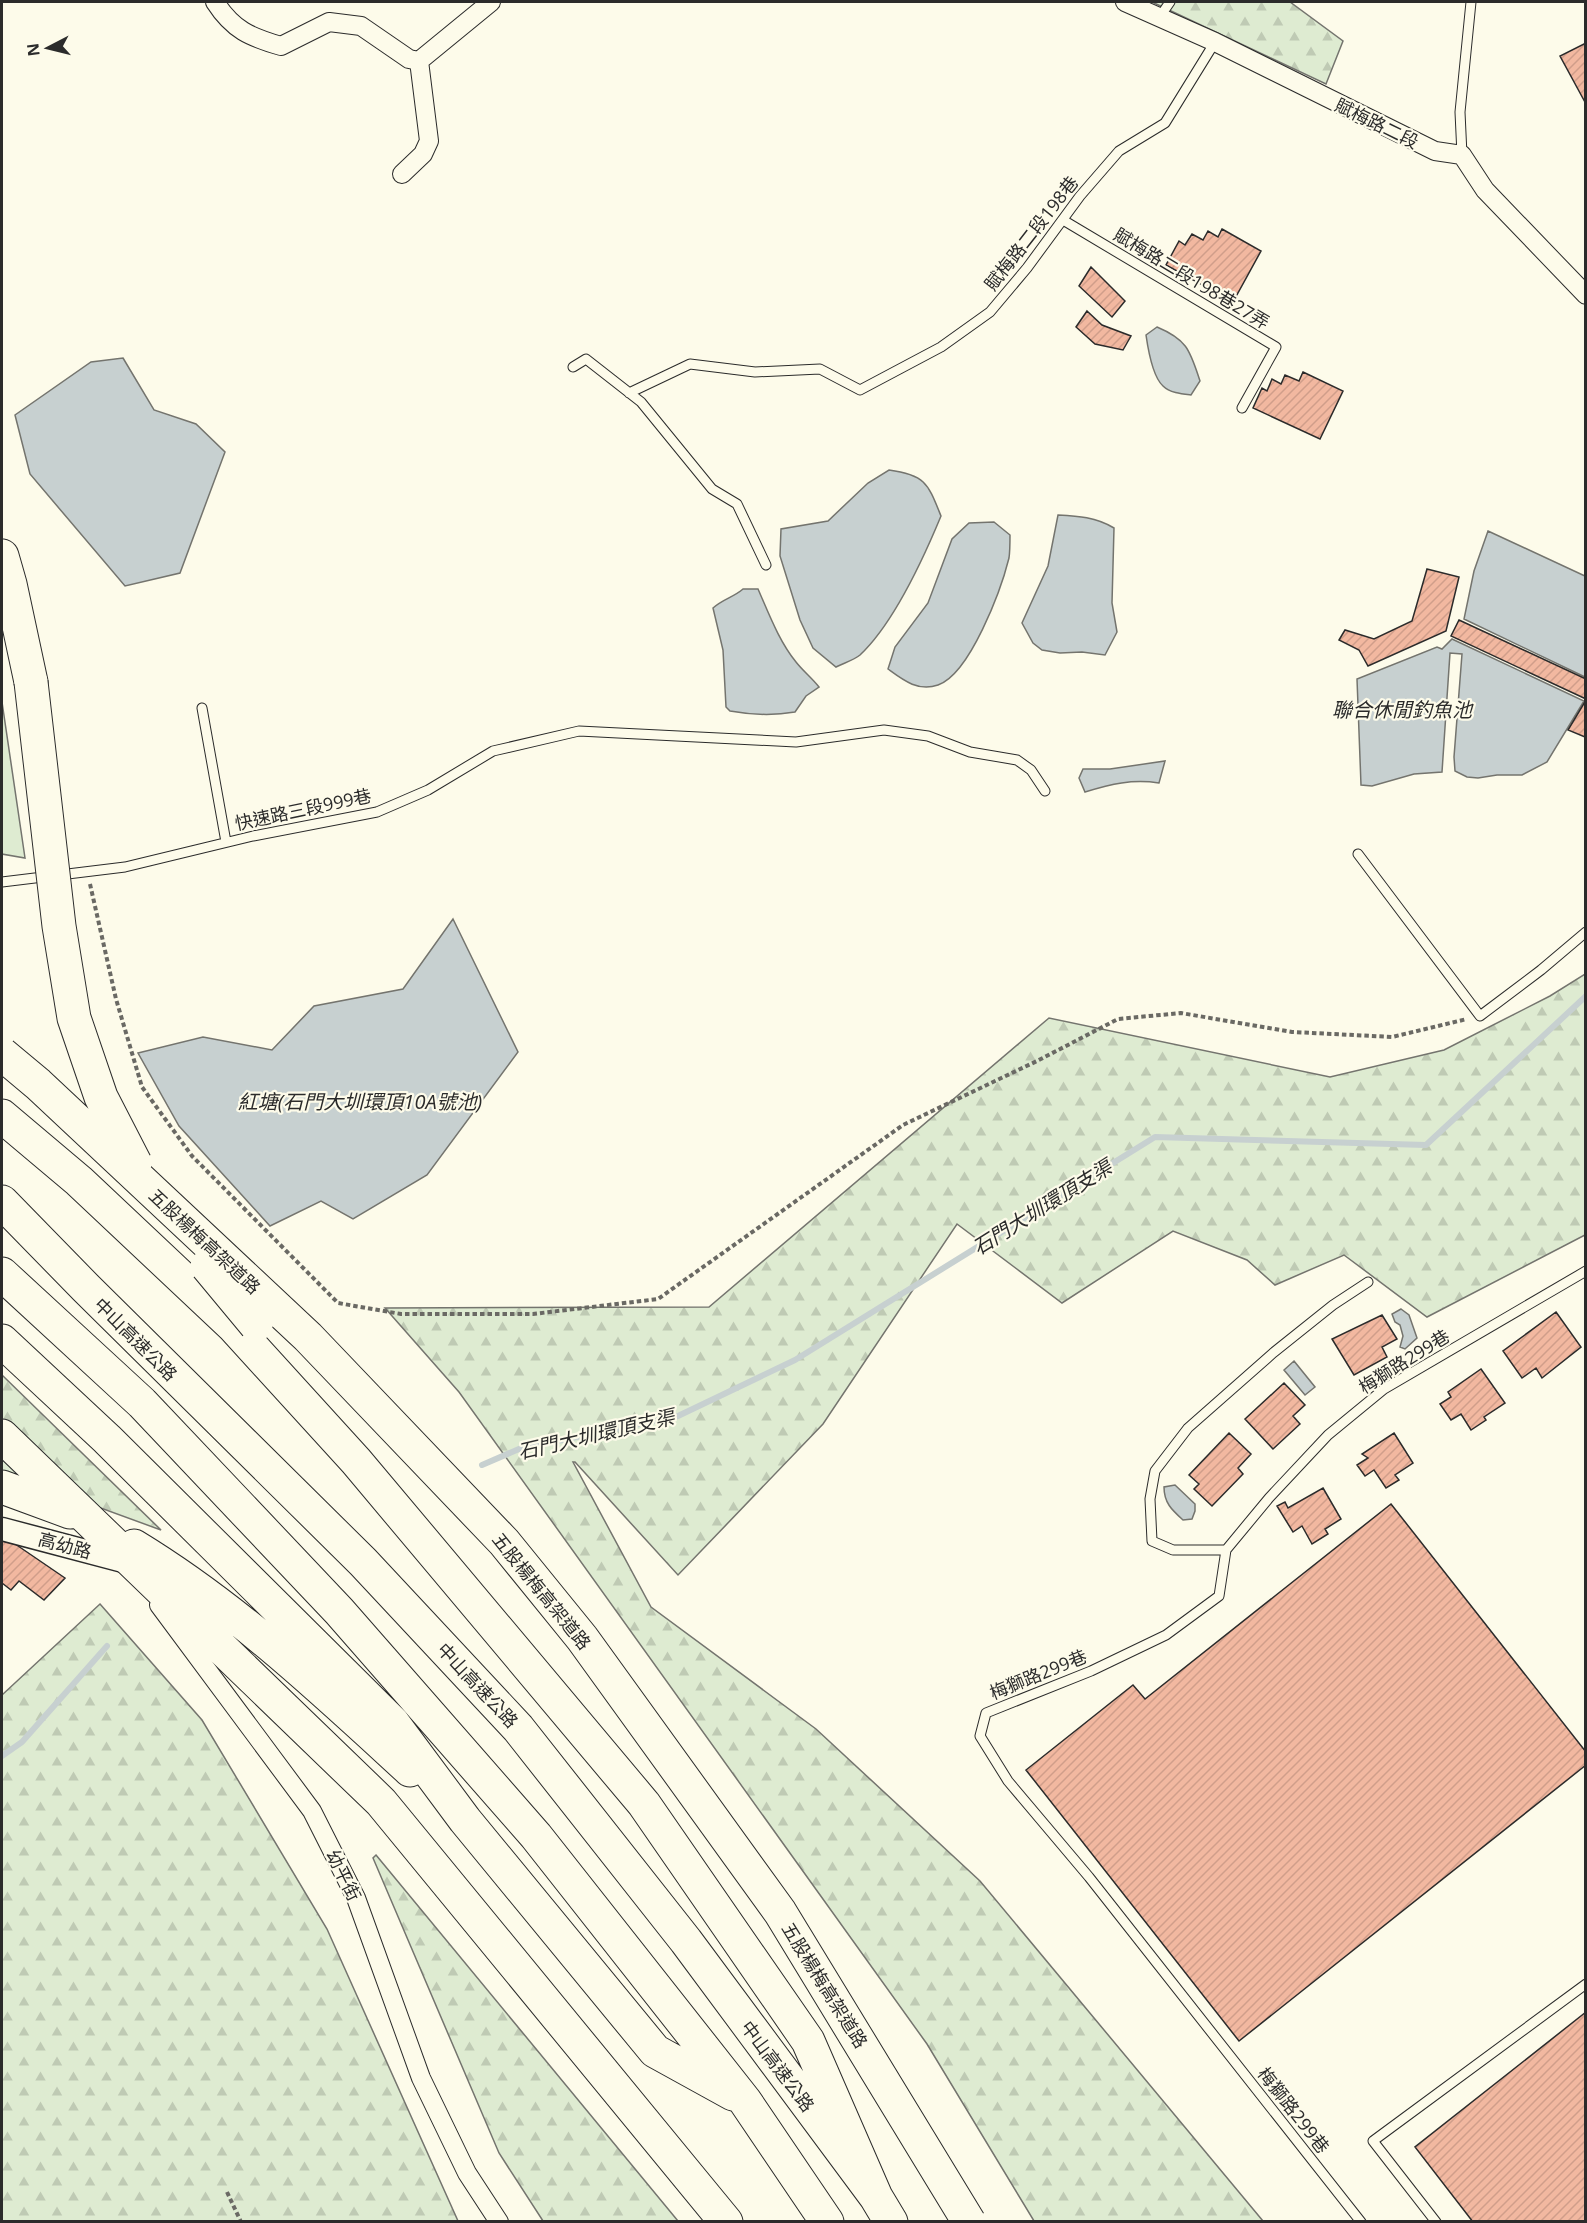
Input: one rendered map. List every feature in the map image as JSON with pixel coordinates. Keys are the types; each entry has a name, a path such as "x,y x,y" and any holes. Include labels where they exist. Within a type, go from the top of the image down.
{"highway":[{"path":"2,556 31,682 59,926 74,1018 101,1097 133,1161 170,1220 256,1325 367,1451 462,1586"},
{"path":"2,598 31,682"},
{"name":"五股楊梅高架道路","path":"2,1054 38,1084 309,1337 504,1542 582,1638 780,1912 969,2222"},
{"path":"2,1116 79,1181 233,1326 356,1461 644,1804 808,2041 884,2209"},
{"name":"中山高速公路","path":"2,1202 363,1562 518,1728 686,1941 884,2209"},
{"path":"2,1274 142,1403 339,1611 536,1836 745,2101 827,2222"},
{"path":"2,1341 123,1455 393,1723 465,1820 655,2051 745,2101"},
{"path":"2,1437 381,1802 726,2222"},
{"path":"2,1487 42,1500 92,1521 177,1573 289,1660 465,1820"}],"street":[{"path":"215,2 227,20 256,39 281,46 329,22 361,26 409,59 419,61"},
{"path":"419,61 491,2"},
{"name":"賦梅路二段","path":"1125,2 1215,42 1435,151 1462,155"},
{"path":"402,174 423,154 429,141 419,61"},
{"path":"1462,155 1485,190 1586,295"},
{"name":"高幼路","path":"2,1529 127,1562"},
{"name":"幼平街","path":"127,1562 312,1811 356,1898 421,2078 467,2173 499,2222"}],"lane":[{"path":"1159,18 1170,2"},
{"path":"1462,155 1460,112 1471,2"},
{"name":"賦梅路二段198巷","path":"629,393 690,364 755,372 820,369 860,390 941,347 990,312 1027,268 1080,196 1119,151 1165,123 1215,42"},
{"name":"賦梅路二段198巷27弄","path":"1063,220 1276,347 1242,408"},
{"path":"573,367 586,359 641,402 712,489 737,504 766,565"},
{"path":"202,708 226,842"},
{"name":"快速路三段999巷","path":"2,882 125,867 226,842 377,812 428,790 493,751 579,731 796,742 884,730 928,736 970,752 1017,760 1031,770 1045,791"},
{"path":"1358,854 1480,1016 1541,970 1586,932"},
{"name":"梅獅路299巷","path":"1361,2222 1089,1877 1008,1781 980,1736 986,1713 1091,1671 1166,1635 1219,1596 1226,1550 1269,1498 1328,1435 1384,1389 1586,1271"},
{"path":"1226,1550 1173,1550 1152,1541 1150,1500 1155,1471 1188,1428 1281,1346 1333,1305 1368,1282"},
{"path":"1436,2222 1373,2141 1586,1984"}],"path":[{"path":"87,872 116,999 142,1087 192,1156 338,1303 400,1314 533,1314 658,1299 903,1125 1037,1061 1118,1019 1181,1013 1292,1032 1392,1037 1480,1016"},
{"path":"226,2192 242,2222"}],"green space":[{"path":"1152,2 1290,2 1343,41 1326,84"},
{"path":"2,702 25,858 2,854"},
{"path":"1585,974 1585,1235 1427,1317 1344,1255 1275,1285 1247,1260 1173,1231 1062,1303 957,1224 823,1424 678,1575 573,1462 651,1607 816,1729 980,1881 1263,2221 1034,2221 927,2044 459,1392 385,1308 709,1307 1049,1018 1330,1077 1444,1050 1550,996"},
{"path":"2,1375 161,1530 2,1472"},
{"path":"100,1604 202,1720 327,1929 458,2221 2,2221 2,1695"},
{"path":"376,1855 678,2221 543,2221 499,2153 373,1858"}],"water":[{"path":"1157,327 1182,342 1190,354 1200,381 1191,395 1169,390 1159,382 1156,376 1146,335"},
{"path":"123,358 154,410 196,424 225,452 180,573 125,586 30,474 15,415 91,362"},
{"path":"889,470 911,475 924,483 933,496 941,516 917,570 884,626 860,655 836,667 813,648 800,620 780,556 781,529 828,521 868,483"},
{"path":"1058,515 1094,519 1114,528 1112,603 1117,632 1105,655 1042,650 1033,643 1022,623 1048,566"},
{"path":"994,522 1010,535 1009,558 999,590 972,648 950,678 938,685 924,687 905,681 888,669 895,647 928,603 952,539 969,523"},
{"path":"1488,531 1585,576 1585,677 1464,619 1474,571"},
{"path":"743,589 758,589 784,645 819,687 806,696 795,712 754,714 730,711 726,707 723,650 713,608"},
{"name":"聯合休閒釣魚池","path":"1452,639 1584,701 1547,762 1522,775 1467,777 1455,771 1454,757 1462,654 1450,653 1442,772 1414,774 1372,786 1361,785 1357,679 1437,647 1442,649"},
{"path":"1165,761 1159,783 1122,783 1085,792 1079,778 1083,769 1110,769"},
{"name":"紅塘(石門大圳環頂10A號池)","path":"453,919 518,1052 427,1175 353,1219 321,1201 270,1226 179,1126 138,1053 203,1037 272,1050 314,1006 403,989"},
{"path":"1401,1309 1409,1315 1417,1338 1405,1349 1400,1347 1403,1336 1400,1325 1395,1322 1392,1314"},
{"path":"1294,1361 1315,1387 1305,1395 1284,1370"},
{"path":"1175,1485 1195,1504 1192,1519 1183,1520 1167,1502 1164,1487"}],"building":[{"path":"1586,43 1586,104 1560,56"},
{"path":"1222,229 1261,251 1233,302 1166,265 1179,241 1185,245 1192,234 1203,240 1208,231 1218,237"},
{"path":"1091,267 1125,301 1112,317 1079,286"},
{"path":"1087,311 1102,325 1131,336 1123,350 1095,344 1076,327"},
{"path":"1303,372 1343,391 1320,439 1253,408 1262,388 1267,391 1272,379 1281,384 1285,375 1299,381"},
{"path":"1427,569 1459,577 1446,631 1368,666 1359,650 1339,640 1345,630 1374,639 1412,621"},
{"path":"1459,620 1586,679 1586,699 1451,636"},
{"path":"1586,700 1586,737 1585,737 1568,730"},
{"path":"1556,1312 1581,1347 1542,1378 1536,1368 1522,1378 1503,1351"},
{"path":"1382,1315 1397,1339 1382,1347 1387,1357 1354,1375 1332,1339"},
{"path":"1481,1369 1505,1403 1484,1417 1486,1420 1471,1430 1461,1414 1451,1420 1440,1404 1451,1397 1448,1392"},
{"path":"1284,1383 1305,1405 1293,1416 1300,1424 1273,1449 1245,1419"},
{"path":"1229,1433 1251,1454 1238,1468 1243,1474 1212,1506 1194,1489 1199,1484 1189,1475"},
{"path":"1394,1433 1413,1463 1395,1475 1399,1480 1386,1488 1374,1470 1365,1476 1357,1465 1368,1458 1362,1454"},
{"path":"1323,1488 1341,1519 1325,1529 1328,1534 1312,1544 1302,1526 1293,1532 1277,1506 1285,1502 1288,1508"},
{"path":"1391,1504 1586,1752 1586,1765 1239,2041 1026,1770 1133,1685 1145,1699"},
{"path":"2,1535 65,1578 44,1600 19,1581 11,1590 2,1583"},
{"path":"1586,2012 1586,2222 1473,2222 1415,2147"}],"waterway":[{"name":"石門大圳環頂支渠","path":"482,1465 519,1449 678,1416 795,1360 1155,1137 1426,1145 1586,996"},
{"name":"石門大圳環頂支渠","path":"2,1756 22,1742 107,1646"}]}
